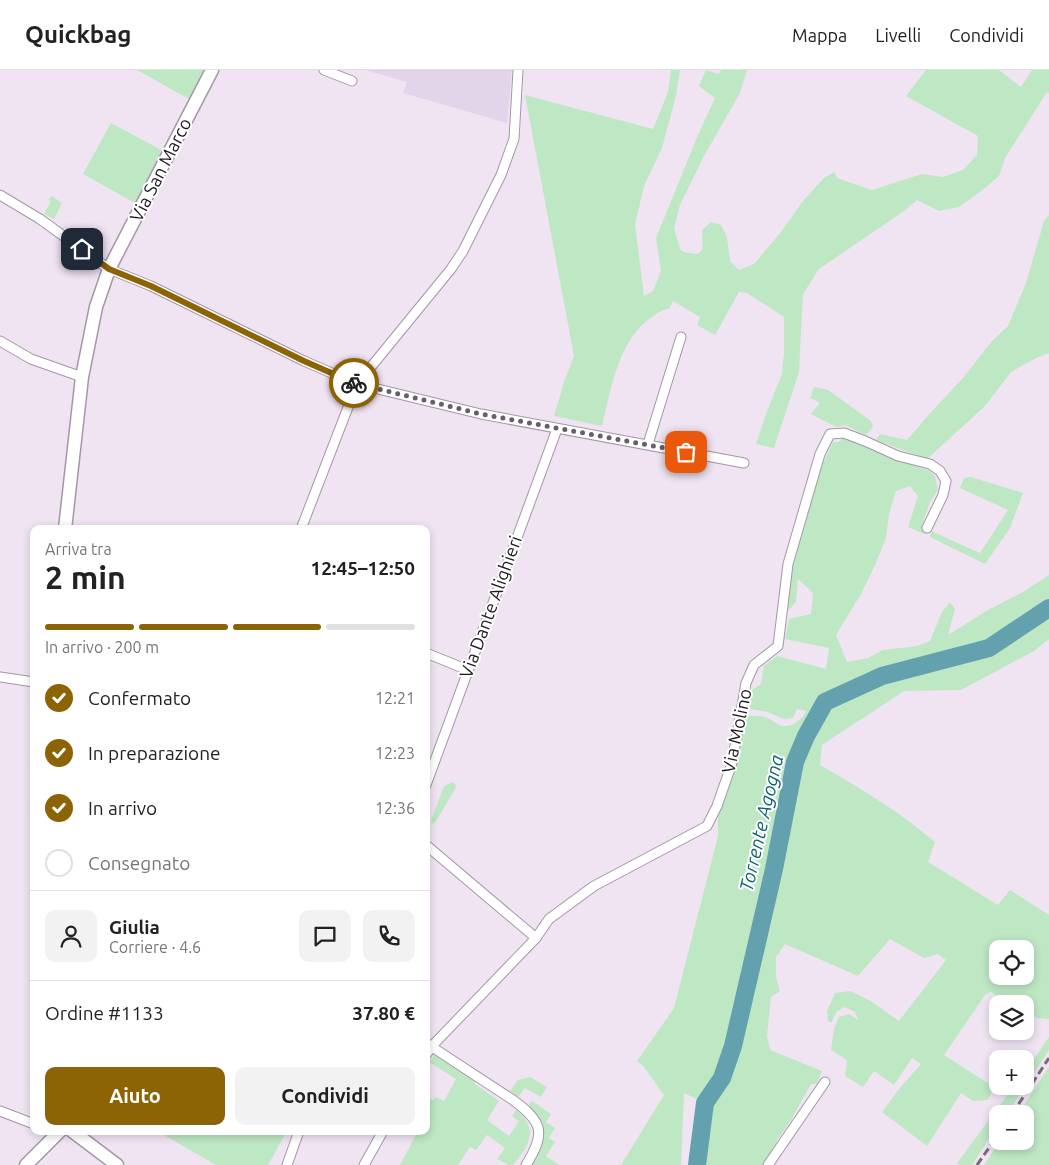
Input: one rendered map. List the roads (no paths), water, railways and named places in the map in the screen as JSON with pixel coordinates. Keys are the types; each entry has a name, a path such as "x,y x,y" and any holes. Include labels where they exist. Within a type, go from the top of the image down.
{"street":[{"name":"Via San Marco","path":"65,525 82,377 96,307 109,269 212,70"},
{"path":"324,70 352,81"},
{"path":"303,525 357,384 445,277 463,252 500,175 514,139 518,70"},
{"path":"0,195 40,219 109,269 151,286 304,361 357,384 481,414 744,463"},
{"path":"648,444 681,337"},
{"path":"0,341 31,359 82,377"},
{"name":"Via Dante Alighieri","path":"430,774 557,429"},
{"name":"Via Molino","path":"430,1043 536,938 549,919 594,886 707,826 718,806 732,763 746,683 754,665 778,646 788,564 820,454 830,434 844,433 898,456 930,464 940,472 946,481 943,495 926,528"},
{"path":"430,655 468,670"},
{"path":"0,677 30,681"},
{"path":"430,848 536,938"},
{"path":"430,1045 513,1100 527,1110 536,1120 540,1136 526,1165"},
{"path":"768,1165 825,1082"},
{"path":"0,1111 30,1122"},
{"path":"26,1165 53,1135"},
{"path":"77,1135 117,1165"},
{"path":"287,1165 298,1135"},
{"path":"364,1165 381,1135"}],"waterway":[{"name":"Torrente Agogna","path":"697,1165 705,1103 722,1078 733,1046 774,869 795,762 806,736 825,702 882,676 989,648 1049,608"}],"railway":[{"path":"1018,1105 1049,1058"},
{"path":"977,1165 989,1148"}]}
